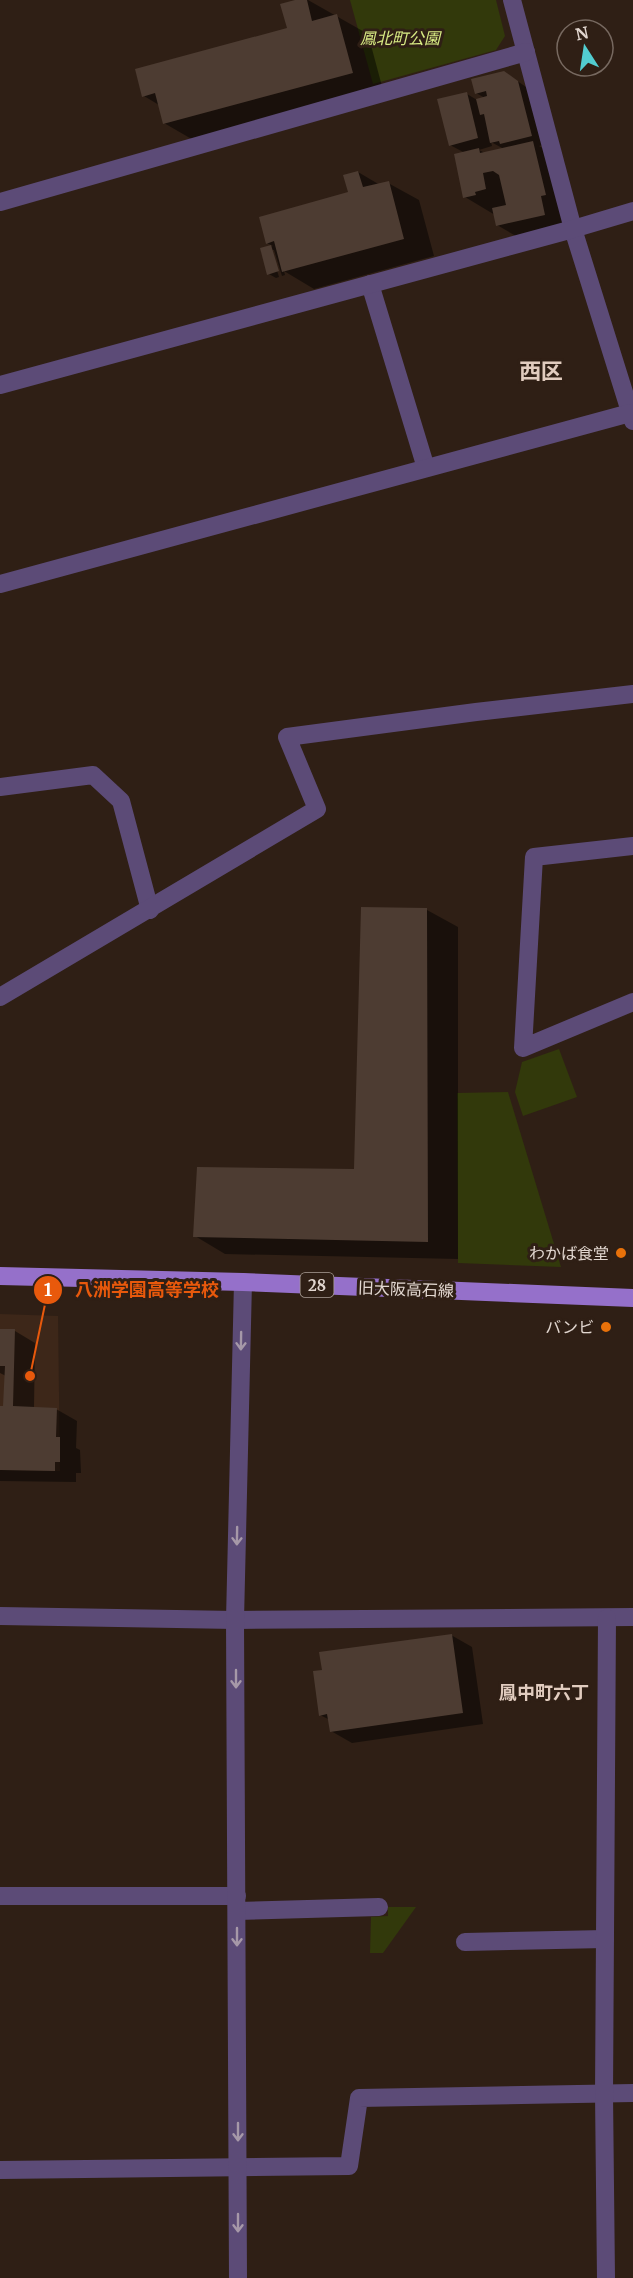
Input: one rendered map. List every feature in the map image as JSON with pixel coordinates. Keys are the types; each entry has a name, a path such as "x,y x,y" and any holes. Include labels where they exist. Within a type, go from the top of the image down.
{"main road":[{"name":"旧大阪高石線","path":"0,1276 243,1282 633,1298"}],"street":[{"path":"0,584 426,468 632,417 573,229 526,52 518,2"},
{"path":"0,202 526,52"},
{"path":"0,385 633,211"},
{"path":"370,284 426,468"},
{"path":"0,997 317,809 287,737 633,694"},
{"path":"0,788 93,775 121,801 150,909"},
{"path":"633,846 534,858 523,1048 633,1002"},
{"path":"238,2278 235,1620 243,1282"},
{"path":"0,1616 235,1620 633,1617"},
{"path":"606,2278 603,2094 607,1618"},
{"path":"0,1896 379,1907"},
{"path":"465,1942 605,1939"},
{"path":"0,2170 349,2166 358,2098 633,2093"}],"shaded area":[{"path":"0,1314 58,1316 60,1471 0,1470"}],"green space":[{"name":"鳳北町公園","path":"350,0 496,0 505,36 496,50 373,84"},
{"path":"559,1049 577,1097 523,1116 515,1092 522,1062"},
{"path":"508,1092 561,1267 458,1263 457,1093"},
{"path":"388,1907 416,1907 383,1953 370,1953 371,1917 388,1916"}],"building":[{"path":"307,0 312,21 337,14 353,73 163,124 155,93 142,97 135,69 287,28 280,4"},
{"path":"504,71 518,81 532,136 500,144 499,141 490,143 484,114 480,115 476,99 487,96 486,91 475,94 471,79"},
{"path":"467,92 478,138 449,146 437,99"},
{"path":"533,141 546,195 541,196 545,215 496,226 492,208 506,205 499,175 493,171 483,173 486,189 475,192 476,195 463,198 454,154 479,148 480,153"},
{"path":"358,171 363,187 389,181 404,239 282,272 274,241 266,244 259,217 348,192 343,175"},
{"path":"271,245 279,271 267,275 260,248"},
{"path":"361,907 427,908 428,1242 193,1237 197,1167 354,1169"},
{"path":"0,1329 15,1329 13,1406 57,1408 56,1437 60,1437 60,1462 55,1462 55,1471 0,1470 0,1406 3,1406 5,1366 0,1366"},
{"path":"452,1634 463,1713 330,1732 327,1714 319,1716 313,1671 322,1670 319,1652"}],"place":[{"name":"わかば食堂","path":"621,1253"},
{"name":"バンビ","path":"606,1327"},
{"name":"八洲学園高等学校","path":"30,1376"}],"district":[{"name":"西区","path":"541,371"},
{"name":"鳳中町六丁","path":"544,1692"}]}
